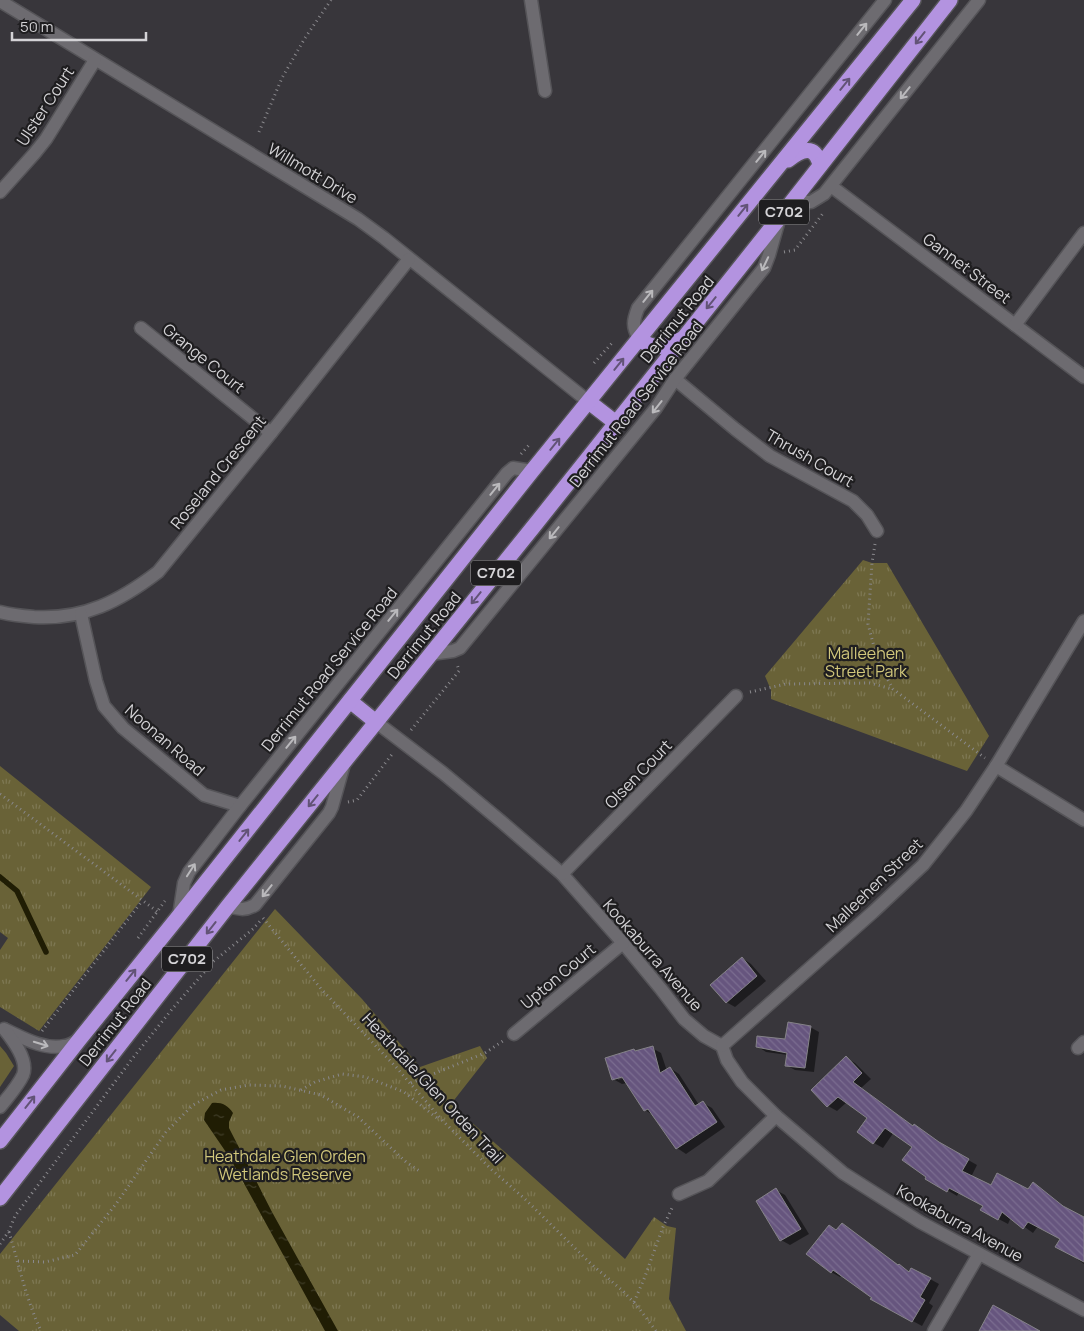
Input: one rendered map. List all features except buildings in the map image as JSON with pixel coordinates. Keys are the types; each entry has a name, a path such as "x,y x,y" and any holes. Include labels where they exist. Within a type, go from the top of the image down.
{"highway":[{"name":"Derrimut Road","path":"0,1141 532,471 913,0"},
{"name":"Derrimut Road","path":"0,1198 228,906 616,423 950,0"},
{"path":"775,170 801,151 810,150 818,158 820,166"},
{"path":"639,339 647,345 656,347 668,345 682,339"},
{"path":"589,402 616,423"},
{"path":"350,701 376,722"}],"street":[{"path":"531,0 544,90"},
{"path":"639,339 634,330 634,318 638,308 886,0"},
{"path":"791,202 811,202 824,194 979,0"},
{"name":"Willmott Drive","path":"0,2 358,220 384,238 589,402"},
{"name":"Ulster Court","path":"0,192 46,139 94,60"},
{"name":"Gannet Street","path":"831,186 1084,377"},
{"name":"Derrimut Road Service Road","path":"431,654 460,648 656,408 675,380 764,268 770,255 780,217"},
{"path":"1015,325 1084,233"},
{"name":"Roseland Crescent","path":"0,612 12,616 48,618 81,614 109,604 138,588 158,572 409,259"},
{"name":"Grange Court","path":"141,328 271,433"},
{"name":"Thrush Court","path":"675,380 758,448 853,501 867,515 878,531"},
{"name":"Derrimut Road Service Road","path":"180,916 184,883 189,872 240,806 507,473 513,468 532,471"},
{"name":"Noonan Road","path":"81,614 96,681 104,706 123,728 204,795 240,806"},
{"name":"Malleehen Street","path":"722,1046 923,864 966,811 996,766 1084,621"},
{"name":"Olsen Court","path":"562,874 736,696"},
{"name":"Kookaburra Avenue","path":"376,722 503,822 562,874 623,943 684,1019 704,1036 722,1046 727,1060 742,1082 776,1116 843,1173 920,1222 1084,1310"},
{"path":"228,906 240,910 249,908 255,905 266,892 329,813 345,761"},
{"path":"996,766 1084,820"},
{"name":"Upton Court","path":"514,1034 623,943"},
{"path":"2,1027 34,1042 51,1047 65,1046 79,1040"},
{"path":"0,1107 24,1074 24,1065 17,1045 2,1027"},
{"path":"679,1194 708,1181 776,1116"},
{"path":"934,1331 979,1254"}],"path":[{"path":"259,132 282,78 305,38 331,0"},
{"path":"770,255 796,250 828,207 831,186"},
{"path":"878,531 872,563 868,624 878,662 893,689 996,766"},
{"path":"736,696 786,684 870,684 893,689"},
{"path":"0,794 157,912 138,938"},
{"path":"0,1244 9,1231 15,1216 132,1059 173,1008 214,961 253,929 273,906 266,892"},
{"path":"34,1042 142,900"},
{"name":"Heathdale/Glen Orden Trail","path":"263,918 322,990 411,1083 446,1124 590,1263 623,1291 656,1331"},
{"path":"411,1083 484,1053 514,1034"},
{"path":"301,1090 315,1082 342,1074 366,1077 404,1092 446,1124"},
{"path":"18,1260 45,1262 75,1255 116,1204 166,1132 194,1105 222,1090 249,1085 282,1086 321,1095 358,1117 406,1162 421,1172"},
{"path":"634,1302 663,1227 679,1194"},
{"path":"9,1231 30,1304 41,1331"}],"green space":[{"name":"Malleehen Street Park","path":"863,560 872,563 887,563 989,736 967,771 771,699 771,690 765,676"},
{"path":"0,766 151,887 39,1031 0,1007 0,950 8,938 0,932"},
{"name":"Heathdale Glen Orden Wetlands Reserve","path":"275,909 362,999 420,1067 480,1046 487,1058 451,1104 625,1259 654,1217 667,1226 676,1228 669,1299 686,1331 19,1331 0,1315 0,1254"},
{"path":"0,1046 14,1066 0,1087"}],"water":[{"path":"212,1103 224,1105 233,1113 229,1122 229,1128 272,1212 338,1331 325,1331 230,1158 204,1120 205,1113"}],"waterway":[{"path":"0,877 17,891 46,952"}]}
